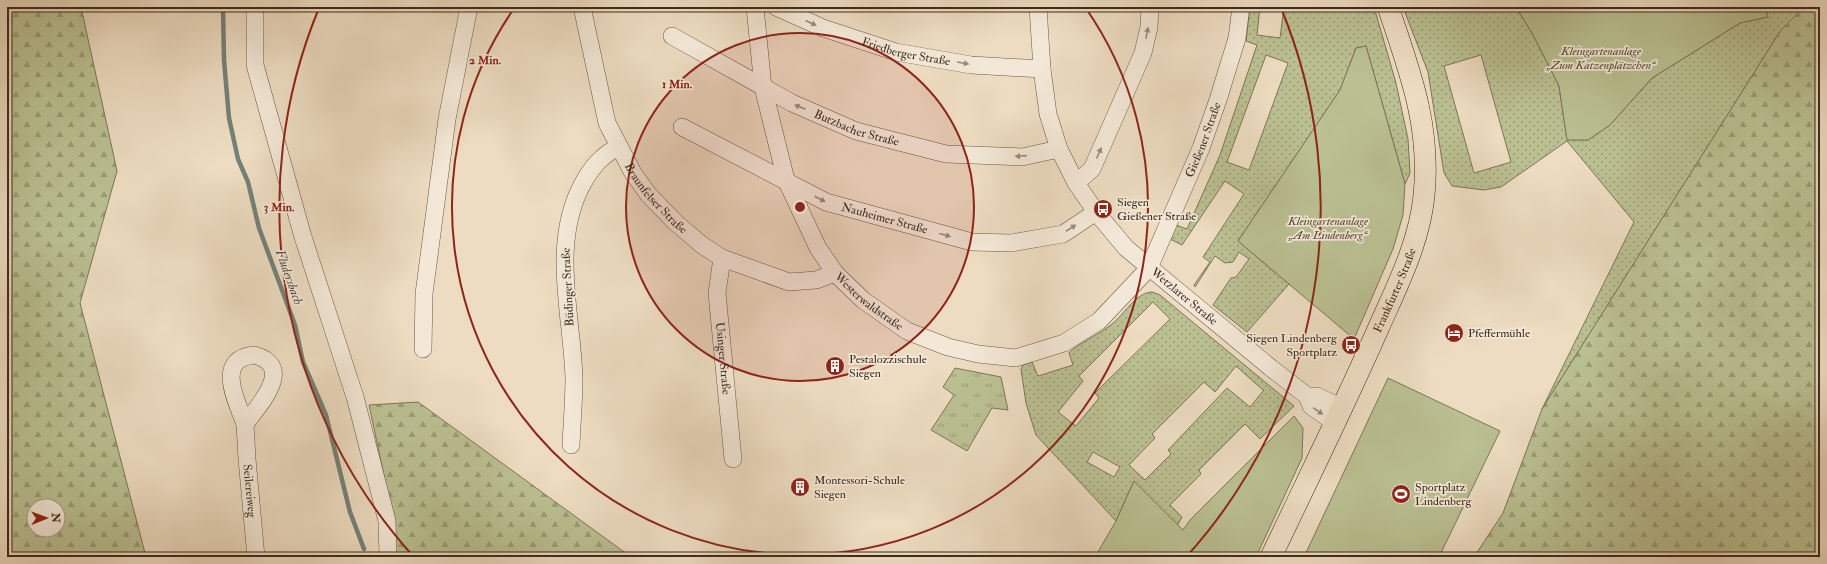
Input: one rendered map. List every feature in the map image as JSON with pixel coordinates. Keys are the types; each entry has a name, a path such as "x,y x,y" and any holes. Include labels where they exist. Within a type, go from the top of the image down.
{"main road":[{"name":"Frankfurter Straße","path":"1271,557 1339,415 1401,278 1420,219 1424,195 1424,138 1420,107 1412,77 1388,7"}],"street":[{"path":"255,7 255,65 303,237 355,397 387,521 388,557"},
{"path":"424,349 424,294 447,119 468,7"},
{"name":"Braunfelser Straße","path":"582,7 607,123 618,147 633,173 648,194 675,222 722,258 789,282 816,280 835,273"},
{"name":"Westerwaldstraße","path":"755,7 763,87 786,180 818,248 835,273 863,300 907,331 948,347 978,354 1016,358 1064,343 1099,321 1149,268"},
{"name":"Friedberger Straße","path":"776,7 823,28 896,52 971,65 1042,69"},
{"name":"Wetzlarer Straße","path":"1038,7 1042,69 1048,114 1059,149 1076,183 1096,212 1126,248 1149,268 1306,396 1317,396 1339,415"},
{"path":"1076,183 1092,169 1143,53 1149,27 1150,7"},
{"name":"Gießener Straße","path":"1149,268 1201,148 1218,100 1238,38 1241,7"},
{"name":"Butzbacher Straße","path":"672,36 792,103 856,131 946,154 1022,157 1059,149"},
{"name":"Nauheimer Straße","path":"682,127 826,202 972,242 1011,243 1063,234 1096,212"},
{"name":"Büdinger Straße","path":"571,445 574,379 564,254 567,226 575,198 590,169 605,154 618,147"},
{"name":"Usinger Straße","path":"722,258 717,293 733,459"},
{"name":"Seilereiweg","path":"245,424 246,459 256,557"}],"green space":[{"path":"7,7 81,7 117,171 80,303 146,557 7,557"},
{"path":"1250,7 1260,7 1257,35 1280,38 1284,7 1354,7 1355,9 1355,7 1374,7 1396,83 1408,139 1410,173 1405,184 1366,46 1356,48 1340,90 1238,241 1289,284 1247,332 1213,305 1231,278 1236,277 1249,259 1239,252 1233,262 1225,263 1215,256 1195,287 1194,285 1210,262 1203,257 1244,194 1225,181 1182,245 1170,239 1176,225 1187,229 1220,155 1257,45 1246,41","holes":["1266,55 1288,63 1249,170 1227,162"]},
{"path":"1403,7 1516,7 1532,33 1559,86 1567,140 1588,140 1610,125 1652,78 1740,23 1768,17 1764,7 1804,7 1781,30 1542,409 1634,222 1567,141 1501,187 1484,190 1452,186 1444,173 1428,72","holes":["1481,55 1511,162 1474,173 1444,66"]},
{"name":"Kleingartenanlage „Zum Katzenplätzchen“","path":"1516,7 1764,7 1768,17 1740,23 1652,78 1610,125 1588,140 1567,140 1559,86 1532,33"},
{"path":"1804,7 1820,7 1820,557 1474,557 1503,513 1542,409 1781,30"},
{"name":"Kleingartenanlage „Am Lindenberg“","path":"1366,46 1405,184 1403,215 1393,249 1354,339 1238,241 1340,90 1356,48"},
{"path":"1152,292 1160,295 1294,406 1260,439 1245,424 1199,470 1201,474 1170,505 1182,517 1177,526 1134,481 1116,521 1036,435 1026,403 1021,369 1023,365 1032,362 1038,376 1073,365 1069,353 1072,350 1108,327 1117,320 1135,300 1146,293","holes":["1153,302 1170,319 1095,393 1099,398 1076,426 1058,412 1083,381 1079,376","1236,366 1264,390 1250,407 1227,388 1168,450 1171,454 1145,480 1129,465 1155,438 1152,434 1204,382 1215,392","1093,452 1120,467 1114,477 1087,462"]},
{"path":"955,368 1001,377 1008,410 992,408 967,451 931,430 954,395 943,387"},
{"name":"Sportplatz Lindenberg","path":"1388,378 1500,431 1439,557 1304,557"},
{"path":"418,402 631,557 395,557 392,513 369,405"},
{"path":"1294,416 1303,428 1302,458 1256,557 1095,557 1116,521 1134,481 1183,530 1190,520"}],"waterway":[{"name":"Fludersbach","path":"223,7 224,60 229,118 238,159 248,182 259,228 295,325 303,362 326,415 350,512 364,549"}],"place":[{"name":"Siegen Gießener Straße","path":"1103,209"},
{"name":"Pfeffermühle","path":"1454,333"},
{"name":"Siegen Lindenberg Sportplatz","path":"1351,345"},
{"name":"Pestalozzischule Siegen","path":"835,366"},
{"name":"Montessori-Schule Siegen","path":"800,487"},
{"name":"Sportplatz Lindenberg","path":"1401,494"}]}
